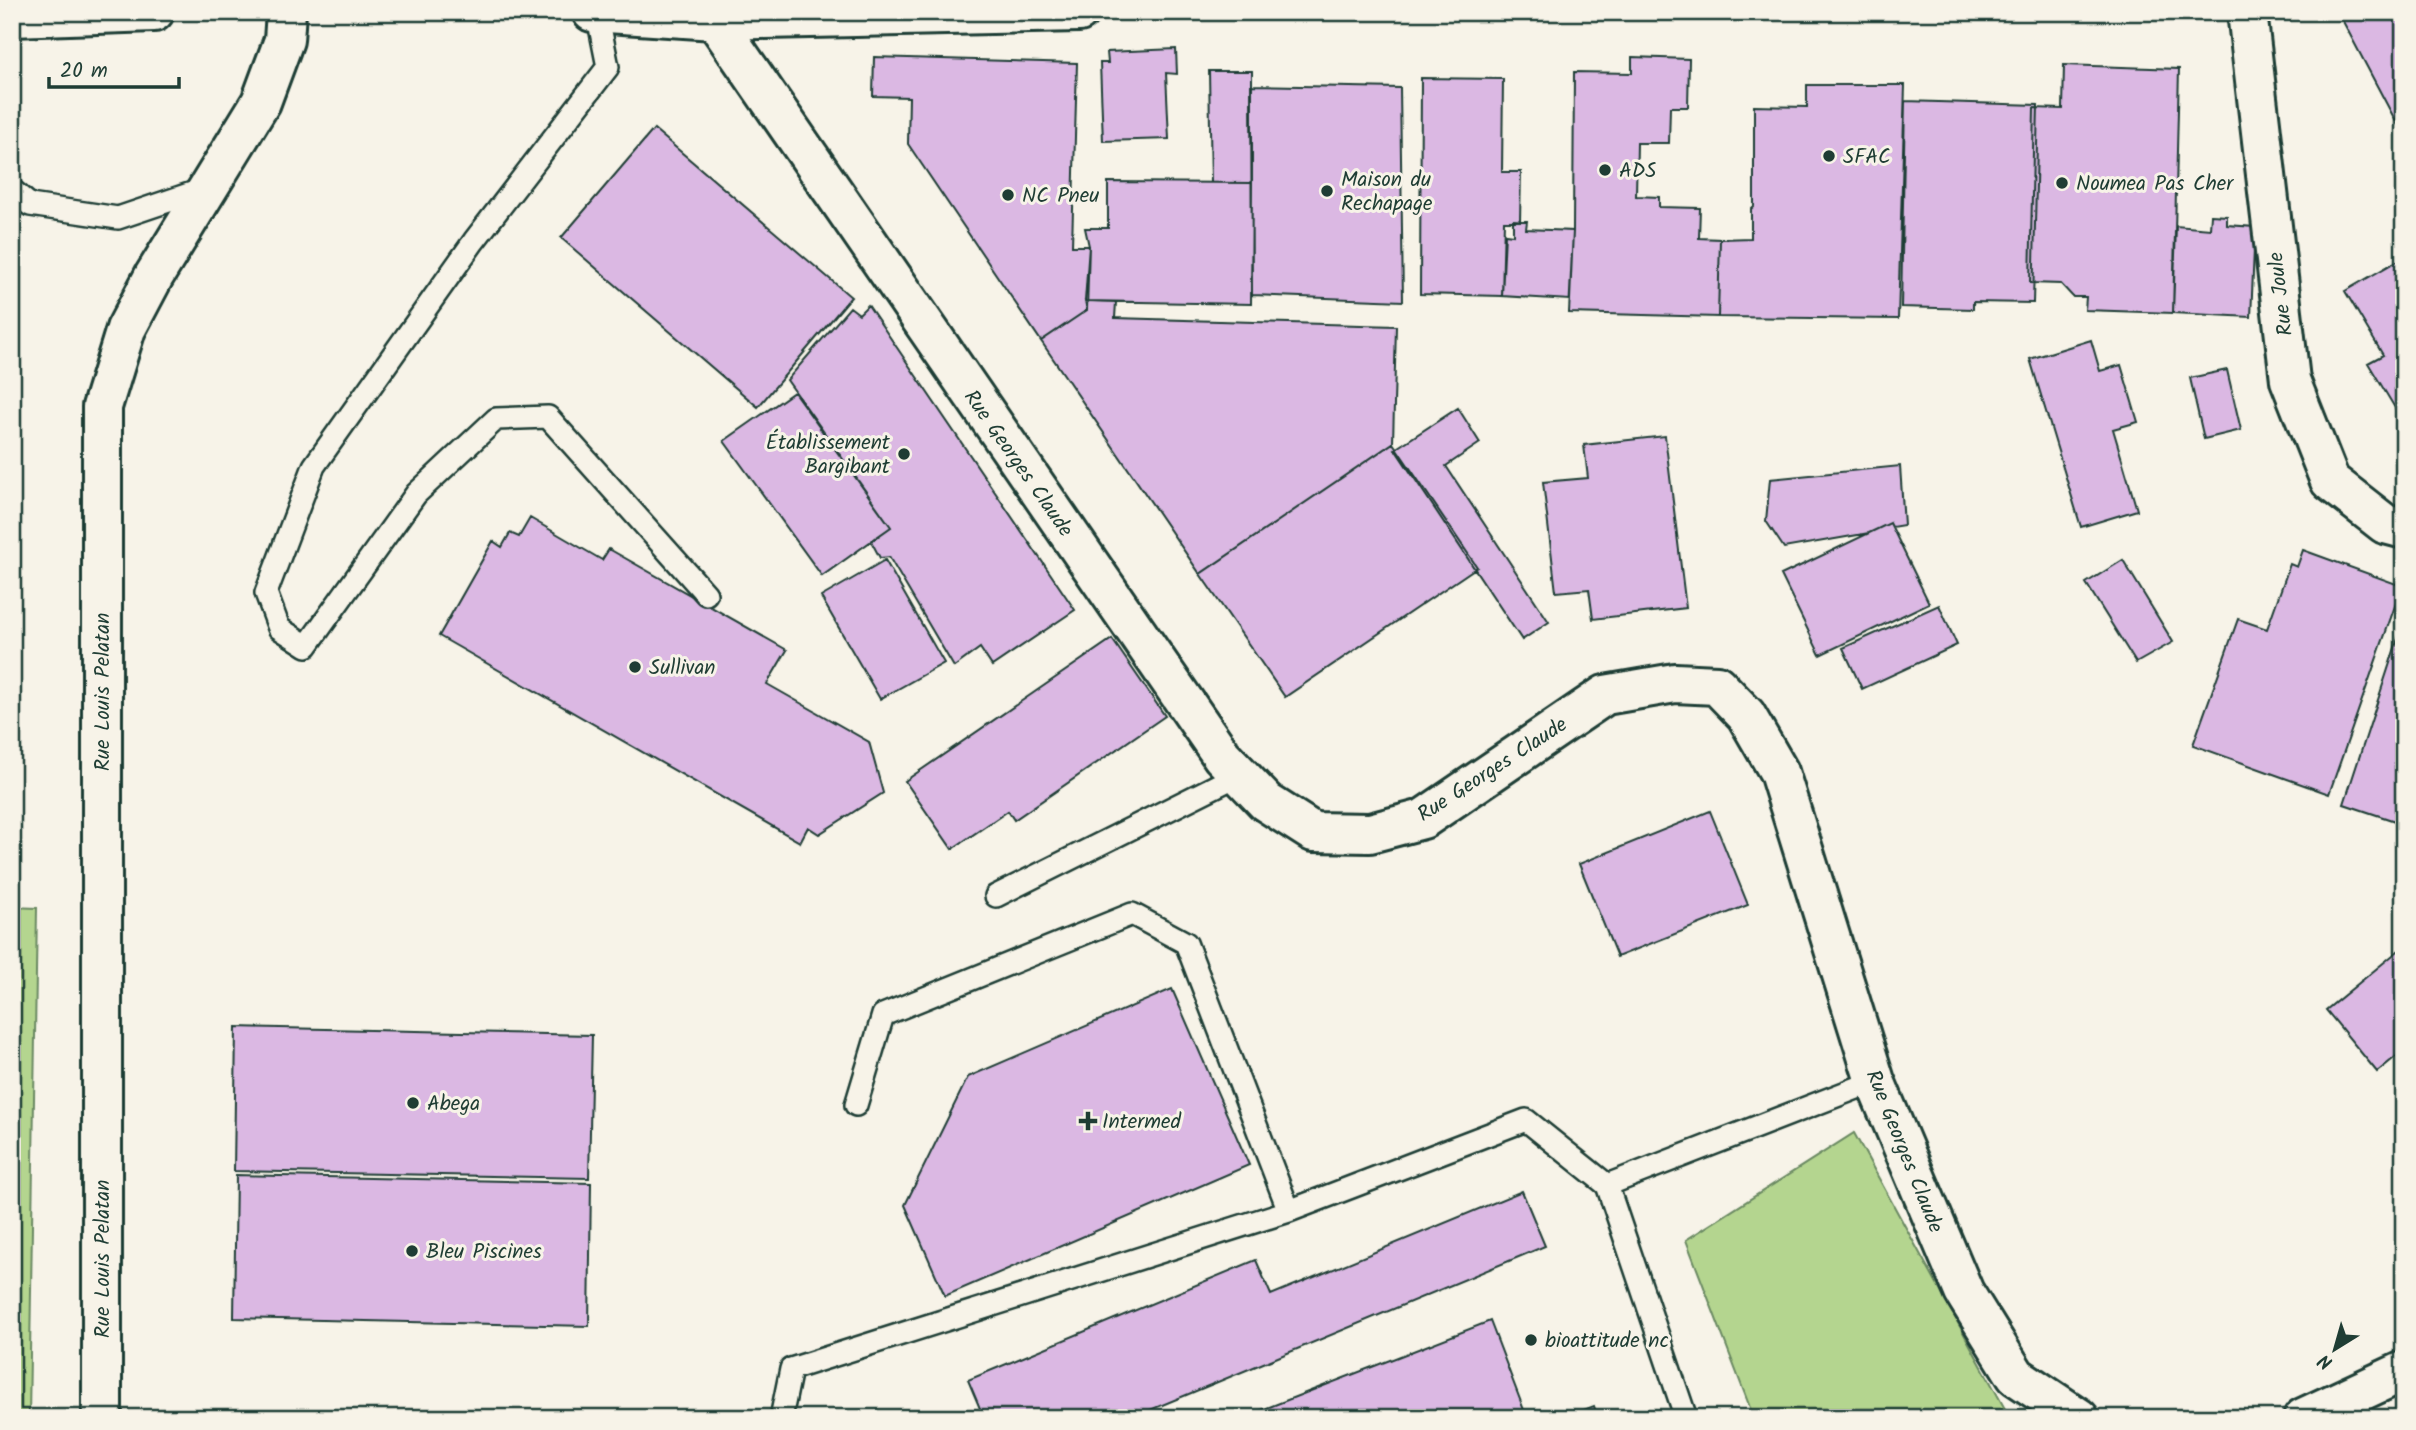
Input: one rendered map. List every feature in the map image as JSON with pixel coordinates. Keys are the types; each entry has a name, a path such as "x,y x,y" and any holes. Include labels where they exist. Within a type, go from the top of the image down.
{"street":[{"path":"12,17 154,12"},
{"name":"Rue Louis Pelatan","path":"102,1418 102,407 126,329 154,275 261,102 284,40 286,12"},
{"path":"592,12 715,20 1079,12"},
{"name":"Rue Joule","path":"2247,12 2290,380 2330,481 2385,524 2404,529"},
{"name":"Rue Georges Claude","path":"715,20 1222,756 1265,802 1313,832 1370,833 1423,819 1605,695 1675,683 1717,685 1746,715 1779,772 1875,1081 1964,1292 2016,1376 2079,1418"},
{"path":"2303,1418 2404,1371"}],"lane":[{"path":"597,12 608,68 474,241 314,466 266,593 279,628 307,646 416,494 496,419 548,417 706,594"},
{"path":"12,190 21,205 118,218 210,188"},
{"path":"996,896 1240,774"},
{"path":"856,1105 883,1015 1132,914 1186,943 1289,1211"},
{"path":"1607,1185 1875,1081"},
{"path":"781,1418 791,1369 1289,1211 1526,1120 1607,1185 1686,1418"}],"green space":[{"path":"12,907 37,908 29,1418 12,1418"},
{"path":"1854,1133 2010,1418 1754,1418 1686,1240"}],"building":[{"path":"2338,12 2404,12 2402,133"},
{"path":"1176,49 1177,74 1166,73 1169,139 1103,141 1100,63 1108,63 1107,52"},
{"name":"NC Pneu","path":"874,57 1077,63 1072,246 1089,246 1087,310 1041,341 908,144 909,97 873,96"},
{"name":"ADS","path":"1632,57 1689,59 1688,107 1670,107 1669,143 1637,143 1636,196 1659,197 1659,207 1700,208 1699,238 1720,239 1718,317 1569,313 1573,231 1574,72 1632,73"},
{"path":"2064,65 2179,69 2173,313 2085,310 2086,297 2073,297 2061,284 2030,283 2034,108 2063,109"},
{"path":"1209,71 1252,71 1252,183 1211,183"},
{"path":"1421,78 1503,79 1502,172 1521,172 1520,221 1504,221 1502,296 1420,294"},
{"name":"Maison du Rechapage","path":"1251,85 1400,88 1403,301 1252,295"},
{"name":"SFAC","path":"1807,85 1905,85 1898,319 1718,317 1720,239 1751,238 1751,209 1754,206 1754,106 1807,107"},
{"path":"1905,101 2038,105 2033,303 1973,302 1973,309 1901,307"},
{"name":"Établissement Bargibant","path":"654,129 851,297 758,407 561,238"},
{"path":"1108,182 1252,183 1251,304 1085,301 1089,246 1085,228 1108,228"},
{"path":"2211,215 2227,216 2227,225 2255,227 2251,317 2173,313 2176,226 2210,229"},
{"path":"1513,220 1527,221 1526,229 1573,231 1570,300 1502,296 1505,234 1513,235"},
{"path":"2404,257 2404,423 2368,363 2383,355 2345,291"},
{"path":"1085,301 1116,302 1115,318 1396,326 1393,443 1200,574 1041,341 1087,310"},
{"name":"Établissement Bargibant","path":"868,305 1075,610 992,666 980,648 954,667 889,557 880,558 871,541 891,527 787,380 850,307 859,314"},
{"path":"2091,340 2100,371 2121,365 2138,422 2113,429 2137,510 2081,527 2030,359"},
{"path":"2227,370 2241,430 2204,439 2190,378"},
{"path":"794,392 891,527 822,576 724,441"},
{"path":"1458,408 1480,443 1446,466 1549,622 1522,640 1395,449"},
{"path":"1665,436 1686,608 1593,619 1589,589 1556,592 1543,482 1588,478 1584,445"},
{"path":"1393,443 1477,567 1285,697 1200,574"},
{"path":"1900,466 1904,525 1892,527 1890,523 1869,533 1784,548 1766,521 1770,479"},
{"name":"Sullivan","path":"530,518 602,560 609,549 787,650 767,684 869,742 883,793 819,834 808,827 800,842 439,636 493,541 502,547 510,533 519,537"},
{"path":"1890,523 1929,603 1820,655 1781,575"},
{"path":"2303,550 2402,586 2329,794 2193,745 2238,619 2267,629 2290,564 2297,567"},
{"path":"885,560 944,663 880,699 821,597"},
{"path":"2123,560 2173,642 2136,663 2086,583"},
{"path":"1939,605 1957,645 1862,689 1843,648"},
{"path":"2404,620 2404,824 2344,804"},
{"path":"1112,639 1165,716 1014,820 1008,811 952,849 905,781"},
{"path":"1710,811 1748,905 1617,957 1579,864"},
{"path":"2404,946 2404,1050 2377,1072 2326,1010"},
{"name":"Intermed","path":"1172,989 1249,1165 945,1296 905,1205 968,1077"},
{"name":"Abega","path":"236,1027 592,1035 589,1178 234,1171"},
{"name":"Bleu Piscines","path":"236,1175 591,1183 589,1326 234,1318"},
{"path":"1522,1191 1545,1246 1131,1418 984,1418 968,1380 1256,1260 1271,1295"},
{"path":"1490,1321 1527,1418 1241,1418"},
{"path":"1594,1406 1598,1418 1563,1418"}],"place":[{"name":"SFAC","path":"1829,156"},
{"name":"ADS","path":"1605,170"},
{"name":"Noumea Pas Cher","path":"2062,183"},
{"name":"Maison du Rechapage","path":"1327,191"},
{"name":"NC Pneu","path":"1008,195"},
{"name":"Établissement Bargibant","path":"904,454"},
{"name":"Sullivan","path":"635,667"},
{"name":"Abega","path":"413,1103"},
{"name":"Intermed","path":"1088,1121"},
{"name":"Bleu Piscines","path":"412,1251"},
{"name":"bioattitude nc","path":"1531,1340"}]}
